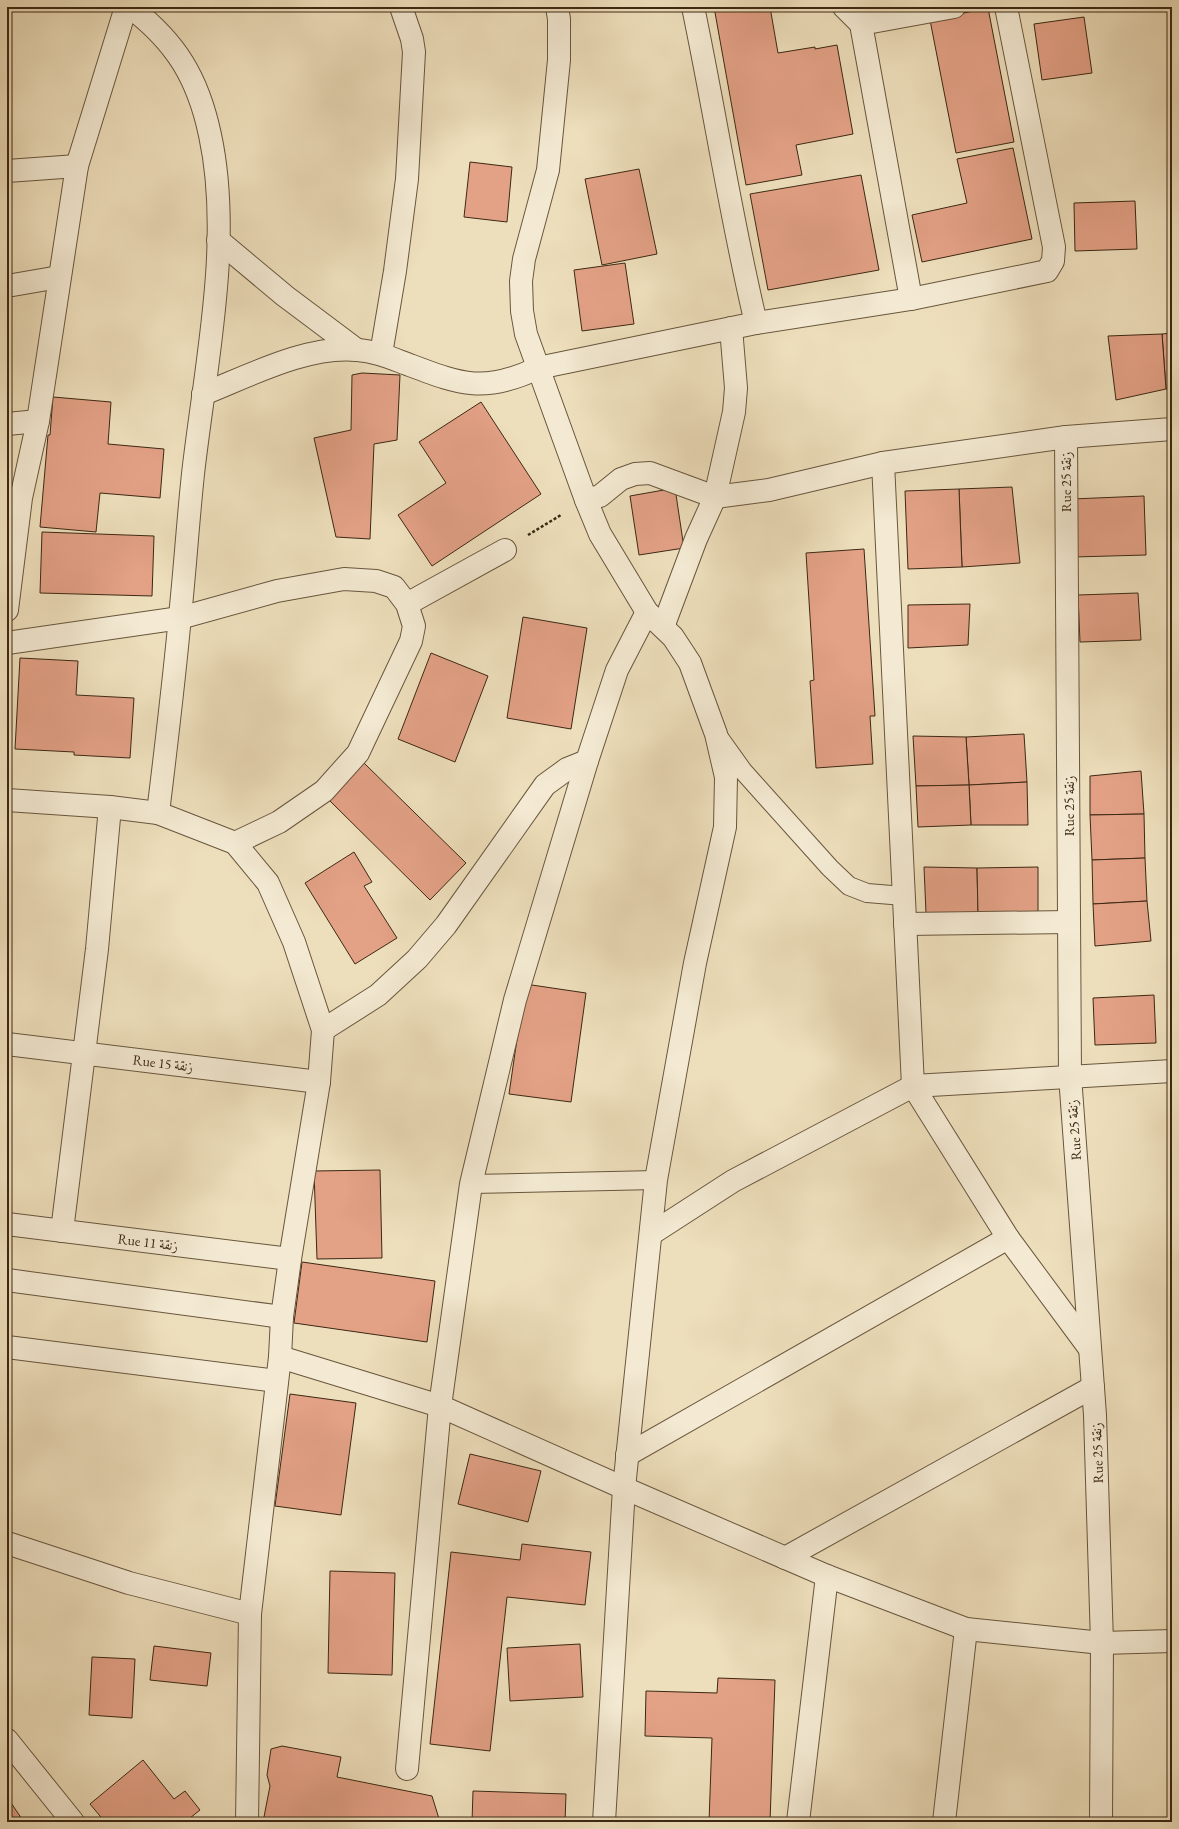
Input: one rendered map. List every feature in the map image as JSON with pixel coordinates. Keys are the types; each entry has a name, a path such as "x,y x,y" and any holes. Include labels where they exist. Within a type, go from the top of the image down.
{"street":[{"path":"7,610 14,498 38,421 77,166 126,7"},
{"path":"130,7 155,27 168,40 186,65 193,81 210,134 217,174 217,270 193,475 180,618 158,813"},
{"path":"381,354 395,271 407,179 414,52 409,30 401,7"},
{"path":"557,7 559,19 560,60 548,170 524,259 521,281 522,311 526,334 586,500 600,534 647,612 673,637 690,663 716,734 726,777 725,827 695,964 656,1180 624,1488 604,1822"},
{"path":"693,7 742,266 756,323"},
{"path":"844,7 861,24 911,299"},
{"path":"861,24 954,7"},
{"path":"203,394 297,358 330,351 356,350 381,354 440,376 470,384 483,384 507,380 538,368 756,323 911,299 1042,273 1050,269 1054,261 1053,241 1006,7"},
{"path":"7,171 77,166"},
{"path":"218,240 285,296 356,350"},
{"path":"7,286 59,277"},
{"path":"663,627 696,539 716,497 734,412 736,388 731,328"},
{"path":"7,424 38,421"},
{"path":"586,500 600,496 621,479 635,474 650,473 716,497 769,490 883,463 1066,437 1172,429"},
{"name":"Rue 25 زنقة","path":"1066,437 1070,1076 1096,1415 1102,1643 1101,1822"},
{"path":"883,463 914,1086 1008,1238 1090,1349"},
{"path":"408,604 505,550"},
{"path":"7,643 180,618 277,591 344,579 376,581 394,587 408,604 414,626 411,641 358,753 324,791 279,822 235,842"},
{"path":"407,1770 440,1406 471,1184 516,1000 587,760 617,670 647,612"},
{"path":"323,1030 378,995 418,959 446,925 545,785 567,769 587,760"},
{"path":"7,800 110,807 158,813 235,842 268,883 294,942 323,1030 318,1082 282,1317 280,1357 250,1614 247,1822"},
{"path":"62,1231 97,949 110,807"},
{"path":"905,924 1069,922"},
{"name":"Rue 15 زنقة","path":"7,1044 318,1082"},
{"path":"651,1234 733,1181 914,1086 1172,1071"},
{"name":"Rue 11 زنقة","path":"7,1224 290,1259"},
{"path":"627,1455 1008,1238"},
{"path":"7,1280 282,1317"},
{"path":"7,1347 277,1381"},
{"path":"280,1357 440,1406 827,1576 966,1629 1102,1643 1172,1641"},
{"path":"785,1558 1093,1387"},
{"path":"7,1543 129,1583 250,1614"},
{"path":"798,1822 827,1576"},
{"path":"944,1822 966,1629"},
{"path":"7,1740 73,1822"}],"lane":[{"path":"716,734 743,771 830,868 850,886 867,894 904,896"},
{"path":"471,1184 656,1180"}],"path":[{"path":"505,550 586,500"}],"building":[{"path":"714,7 770,7 778,53 837,45 853,134 796,145 802,175 746,185"},
{"path":"988,8 1014,142 956,153 930,20"},
{"path":"1084,17 1092,73 1042,80 1034,24"},
{"path":"1013,148 1032,239 922,262 912,215 967,203 957,159"},
{"path":"470,162 512,167 507,222 464,217"},
{"path":"639,169 657,254 602,265 585,179"},
{"path":"861,175 879,270 768,290 750,194"},
{"path":"1135,201 1137,249 1075,251 1074,203"},
{"path":"625,263 634,324 582,331 574,270"},
{"path":"1172,333 1172,389 1166,389 1162,334"},
{"path":"1162,334 1166,389 1116,400 1108,336"},
{"path":"362,373 400,375 397,440 374,444 370,539 336,537 314,438 351,430 352,375"},
{"path":"53,397 111,402 108,444 164,449 160,498 100,493 96,532 40,527"},
{"path":"481,402 541,494 432,566 398,515 446,483 419,442"},
{"path":"1012,487 1020,563 962,567 959,489"},
{"path":"675,488 684,548 639,555 630,496"},
{"path":"959,489 962,567 908,569 905,491"},
{"path":"1144,496 1146,555 1074,557 1072,499"},
{"path":"42,532 154,536 152,596 40,593"},
{"path":"864,549 875,716 870,716 873,764 816,768 810,681 814,680 806,553"},
{"path":"1138,593 1141,640 1080,642 1078,595"},
{"path":"970,604 968,645 908,648 908,605"},
{"path":"523,617 587,628 571,729 507,718"},
{"path":"431,653 488,676 455,762 398,739"},
{"path":"20,658 78,661 76,695 134,698 130,758 74,755 74,752 15,749"},
{"path":"1024,734 1027,782 969,785 966,737"},
{"path":"913,736 966,737 969,785 916,786"},
{"path":"364,763 466,863 430,900 329,800"},
{"path":"1141,771 1144,814 1090,815 1090,776"},
{"path":"1027,782 1028,825 971,825 969,785"},
{"path":"969,785 971,825 918,827 916,786"},
{"path":"1144,814 1145,858 1092,860 1090,815"},
{"path":"354,852 372,882 364,886 397,938 355,964 305,883"},
{"path":"1145,858 1147,901 1093,904 1092,860"},
{"path":"924,867 977,868 978,914 926,913"},
{"path":"1038,867 1038,913 978,914 977,868"},
{"path":"1147,901 1151,941 1095,946 1093,904"},
{"path":"525,984 586,993 571,1102 509,1094"},
{"path":"1154,995 1156,1043 1095,1045 1093,998"},
{"path":"380,1170 382,1258 317,1259 314,1171"},
{"path":"302,1262 435,1281 427,1342 294,1323"},
{"path":"290,1394 356,1403 341,1515 275,1506"},
{"path":"470,1454 541,1471 528,1522 458,1504"},
{"path":"522,1544 591,1552 585,1605 507,1597 490,1751 430,1744 451,1552 520,1560"},
{"path":"330,1571 395,1573 392,1675 328,1673"},
{"path":"580,1644 583,1697 510,1701 507,1648"},
{"path":"154,1646 211,1653 207,1686 150,1680"},
{"path":"92,1657 135,1659 132,1718 89,1715"},
{"path":"718,1678 775,1680 770,1822 709,1822 712,1738 645,1736 646,1691 717,1693"},
{"path":"282,1746 341,1757 337,1777 432,1796 440,1822 263,1822 270,1786 267,1775 271,1749"},
{"path":"143,1760 174,1799 185,1791 200,1810 185,1822 105,1822 90,1804"},
{"path":"473,1791 566,1794 565,1822 472,1822"},
{"path":"7,1797 24,1822 7,1822"}]}
